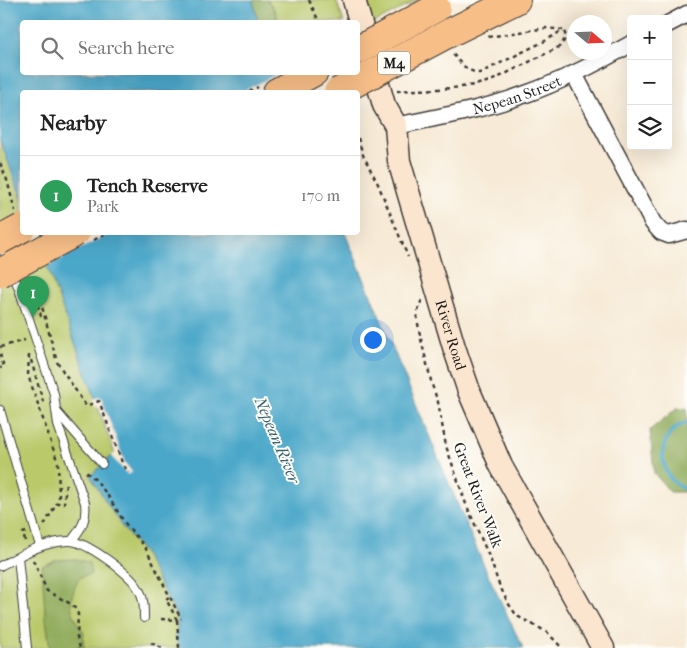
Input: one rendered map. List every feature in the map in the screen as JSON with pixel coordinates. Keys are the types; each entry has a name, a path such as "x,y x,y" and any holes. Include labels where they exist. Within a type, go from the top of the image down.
{"highway":[{"name":"M4","path":"342,90 449,41 516,0"},
{"name":"M4","path":"360,49 443,4"},
{"path":"281,90 308,75"},
{"path":"0,240 19,219"},
{"path":"0,273 70,235"}],"street":[{"name":"River Road","path":"354,0 360,20"},
{"path":"672,22 687,14"},
{"name":"River Road","path":"360,21 384,105 396,126 397,149 401,168 469,391 501,466 603,648"},
{"name":"Nepean Street","path":"396,126 469,111 514,98 574,74 627,46"},
{"path":"574,74 653,223 661,232 669,235 687,230"}],"lane":[{"path":"0,240 54,394 58,425 85,503 86,515 84,524 72,540"},
{"path":"0,410 40,546"},
{"path":"56,410 102,464"},
{"path":"0,566 18,557 28,549 72,540 111,561 131,577 139,589 144,602 144,618"},
{"path":"18,557 27,648"}],"path":[{"path":"309,0 318,20"},
{"path":"488,37 546,28 563,30"},
{"path":"449,41 465,68 480,73 563,30"},
{"path":"390,92 449,87 493,80 559,47 565,37 563,30"},
{"path":"360,145 407,256 412,263"},
{"path":"0,163 19,219"},
{"path":"31,268 57,362 86,406 100,401 123,465 129,472"},
{"name":"Great River Walk","path":"425,295 419,306 417,318 420,335 438,402 446,446 463,496 508,604 517,616 547,632 562,648"},
{"path":"0,346 19,341"},
{"path":"0,354 4,367 0,368"},
{"path":"29,354 28,375 58,463 57,503 43,526"},
{"path":"57,503 64,504 66,479"},
{"path":"96,481 108,496 124,523 145,547 170,597 179,619 179,648"},
{"path":"27,531 23,533 28,549 47,590 73,605 78,614 77,637 80,648"},
{"path":"162,619 179,619"},
{"path":"151,643 162,648"}],"green space":[{"path":"253,0 267,0 273,7 278,20 258,20"},
{"path":"267,0 336,0 343,20 278,20 273,7"},
{"path":"363,0 418,0 370,25"},
{"path":"0,140 20,194 20,235 36,235 115,454 120,524 143,552 178,619 176,639 180,648 0,648"},
{"path":"677,408 687,408 687,492 670,492 654,473 650,430"},
{"path":"76,559 89,563 91,574 79,578 71,600 75,618 84,633 84,648 50,648 42,566 56,560"}],"water":[{"path":"0,0 253,0 258,20 20,20 20,75 277,75 284,90 20,90 20,194 0,140"},
{"name":"Nepean River","path":"36,235 346,235 465,522 523,648 180,648 176,639 178,619 143,552 120,524 90,476 115,453"}],"pier":[{"path":"275,75 280,75 286,90 246,90"},
{"path":"34,235 107,235 45,267"},
{"path":"101,397 125,463 132,472 128,475 111,456 115,453 98,406 95,407 93,399"}],"waterway":[{"path":"687,423 676,428 669,435 664,445 663,456 669,477 687,489"}],"place":[{"name":"Tench Reserve","path":"33,317"}]}
